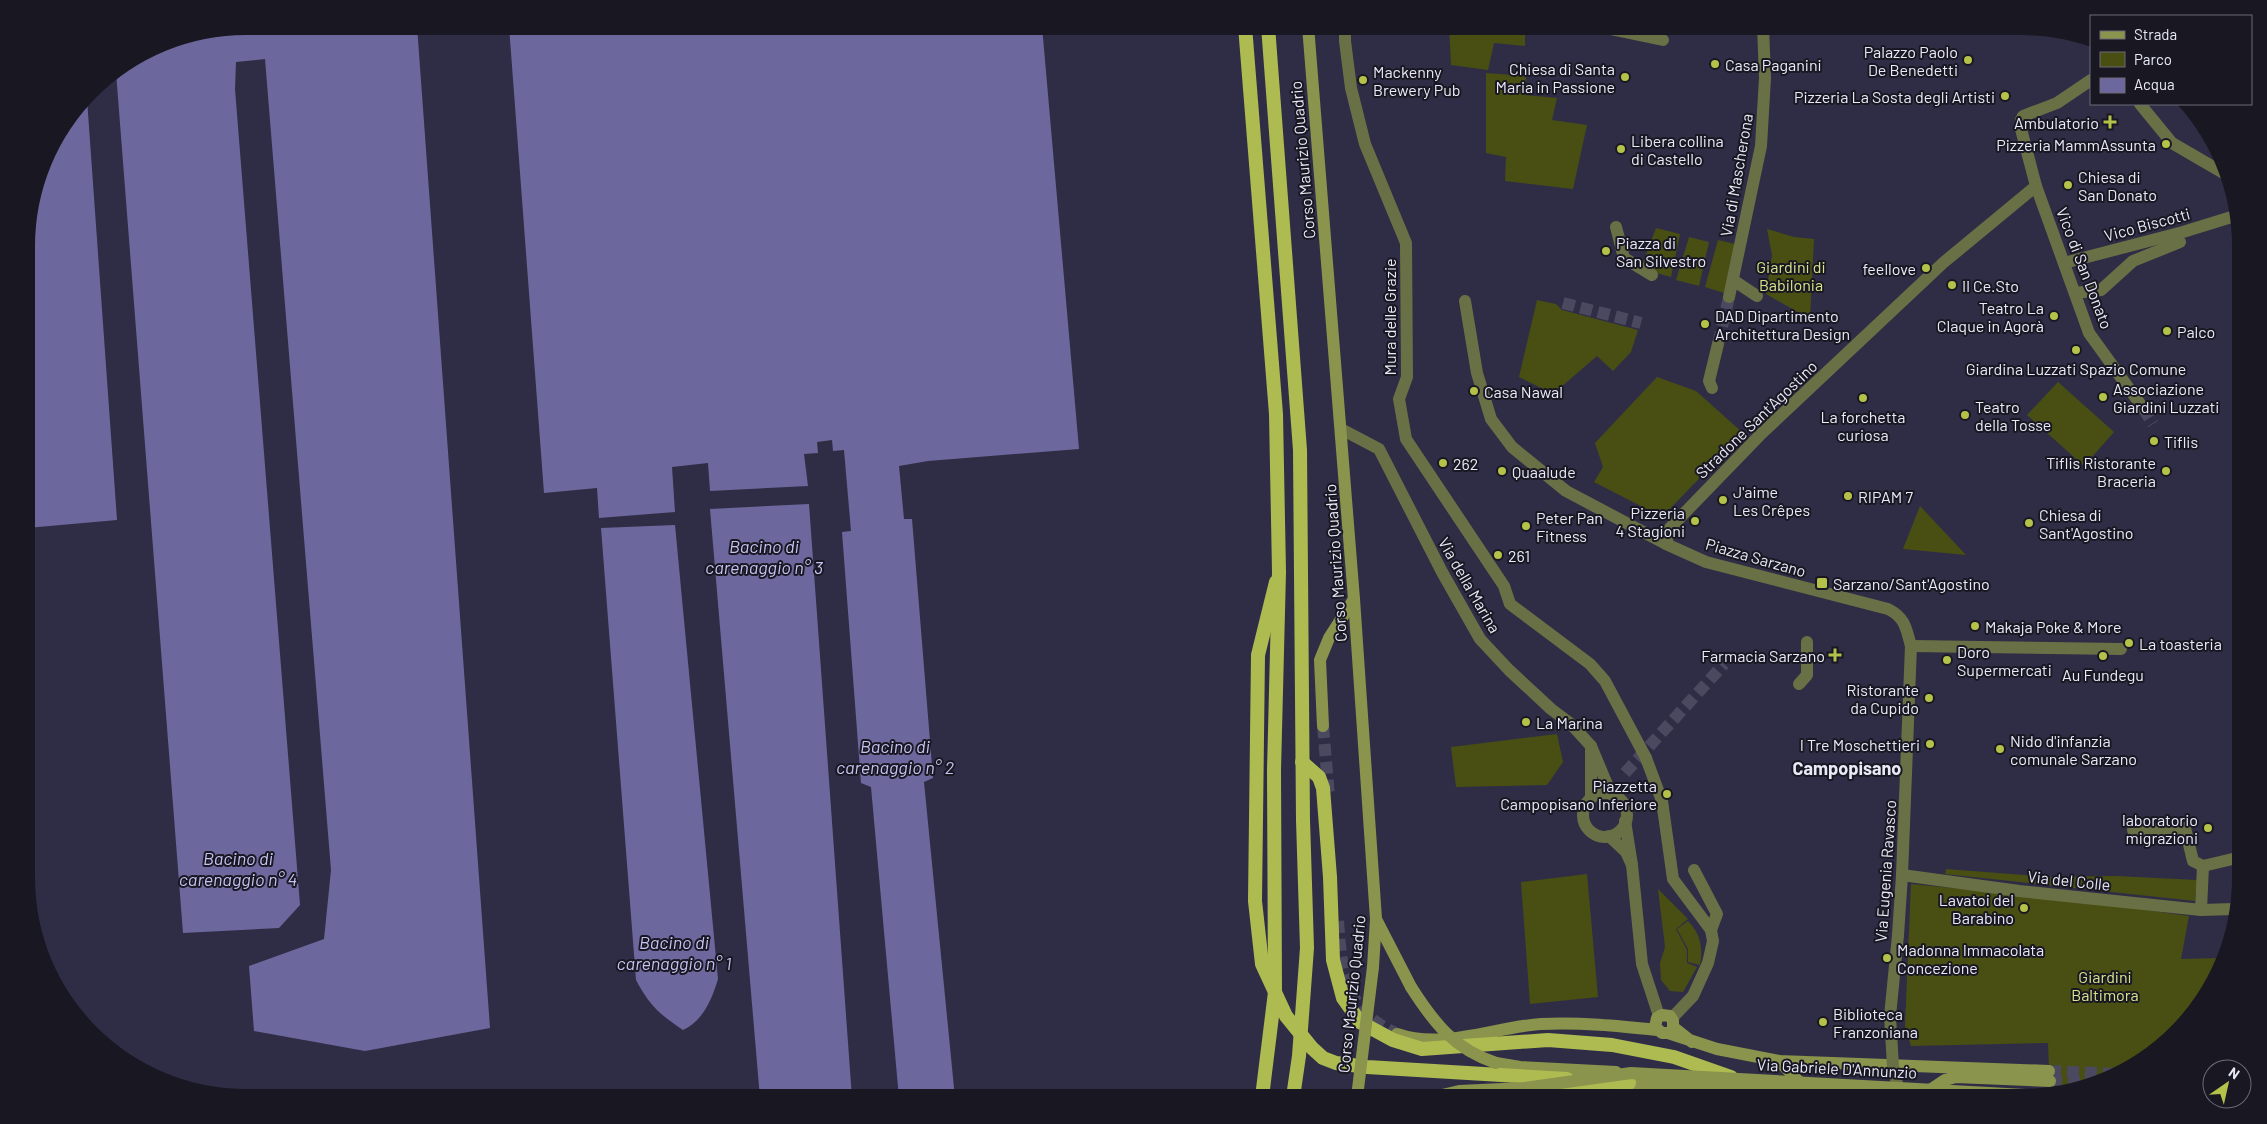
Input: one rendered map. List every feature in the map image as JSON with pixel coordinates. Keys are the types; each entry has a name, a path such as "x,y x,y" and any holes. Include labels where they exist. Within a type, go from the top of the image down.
{"highway":[{"path":"1245,35 1276,414 1279,572 1274,770 1276,992 1263,1089"},
{"path":"1269,35 1300,450 1302,762 1307,948 1299,1056 1294,1089"},
{"path":"1279,572 1258,655 1255,901 1262,964 1286,1016 1312,1048 1323,1058 1336,1063 1367,1067 1488,1074 1630,1078"},
{"path":"1302,762 1319,777 1323,788 1330,877 1333,960 1343,998 1360,1022 1393,1040 1422,1049 1548,1040 1612,1045 1681,1059 1734,1079"},
{"path":"1554,1089 1630,1078"}],"main road":[{"name":"Corso Maurizio Quadrio","path":"1309,35 1354,598 1376,919 1373,967 1358,1089"},
{"path":"1324,726 1320,660 1329,638 1354,598"},
{"path":"1376,919 1424,1008 1446,1034 1480,1058 1520,1067 1749,1089"},
{"path":"1659,1016 1655,1021 1692,1042 1717,1049 1779,1061 2050,1076 1956,1077 1945,1080 1932,1089"},
{"path":"1397,1034 1409,1038 1437,1040 1541,1024 1668,1027"},
{"path":"1779,1061 1808,1089"},
{"path":"1502,1089 1630,1078"},
{"name":"Via Gabriele D'Annunzio","path":"1630,1078 1734,1079 1912,1089"}],"street":[{"name":"Mura delle Grazie","path":"1345,35 1351,88 1365,144 1406,243 1407,377 1399,399 1406,440 1504,586 1510,604 1590,664 1605,681 1646,758 1662,801 1673,879 1711,930"},
{"path":"1639,35 1664,40"},
{"name":"Via di Mascherona","path":"1729,297 1761,146 1766,78 1764,35"},
{"name":"Vico di San Donato","path":"2090,81 2057,103 2028,114 2021,120 2021,129 2036,186 2089,333 2143,408"},
{"path":"2141,105 2172,143 2218,169"},
{"name":"Stradone Sant'Agostino","path":"1666,544 1670,528 1841,352 1943,263 2036,186"},
{"name":"Vico Biscotti","path":"2064,263 2183,232 2230,217"},
{"path":"1616,227 1624,258 1652,275"},
{"path":"2075,293 2101,290 2133,261 2180,242"},
{"path":"1734,280 1757,296"},
{"name":"Piazza Sarzano","path":"1465,301 1478,374 1492,419 1512,447 1566,491 1666,544 1706,562 1888,609 1899,614 1904,623 1911,646"},
{"path":"1712,388 1709,381 1718,344"},
{"name":"Via della Marina","path":"1341,429 1372,444 1378,449 1442,572 1480,639 1508,670 1551,709 1571,724 1591,746 1611,794"},
{"path":"1799,684 1807,675 1807,642"},
{"path":"1911,646 2121,649"},
{"name":"Via Eugenia Ravasco","path":"1898,1089 1893,1066 1890,1016 1902,875 1911,646"},
{"path":"1591,746 1591,798"},
{"path":"1625,821 1619,831 1609,836 1595,834 1585,825 1583,811 1591,798 1597,794 1611,794 1617,797 1625,808 1642,964 1659,1016"},
{"path":"2133,830 2185,828 2193,861 2203,866 2232,859"},
{"path":"1609,836 1626,852 1632,865"},
{"path":"2201,910 2203,866"},
{"path":"1668,1027 1693,996 1708,963 1713,941 1711,930 1717,914 1694,870"},
{"name":"Via del Colle","path":"1902,875 2019,894 2201,910 2229,910"}],"green space":[{"path":"1449,35 1525,35 1525,46 1494,43 1488,70 1451,65"},
{"path":"1486,73 1526,76 1525,95 1557,98 1552,120 1587,125 1573,189 1505,181 1506,157 1486,153"},
{"path":"1656,228 1680,234 1671,277 1653,272 1654,267 1643,263"},
{"name":"Giardini di Babilonia","path":"1767,229 1794,237 1814,239 1810,319 1766,294 1772,255"},
{"path":"1689,237 1709,242 1699,286 1676,280"},
{"path":"1718,240 1735,244 1724,293 1705,287"},
{"path":"1537,300 1556,304 1562,310 1638,330 1631,352 1613,371 1597,356 1553,394 1519,377"},
{"path":"1657,377 1696,391 1743,433 1662,517 1594,482 1603,467 1595,443"},
{"path":"2058,382 2114,432 2084,466 2027,415"},
{"path":"1920,506 1966,555 1903,549"},
{"path":"1557,734 1563,762 1547,785 1456,787 1451,747"},
{"path":"1946,869 2049,877 2116,876 2197,880 2195,901 1945,874"},
{"path":"1587,874 1598,997 1530,1004 1521,882"},
{"name":"Giardini Baltimora","path":"1911,884 2059,898 2189,916 2181,959 2216,958 2204,984 2188,1007 2160,1037 2127,1061 2102,1073 2076,1082 2050,1087 2048,1043 1911,1046 1905,1026"},
{"path":"1658,889 1688,919 1676,929 1687,950 1687,963 1697,967 1683,992 1670,991 1661,980 1660,963 1665,947"},
{"path":"1688,921 1696,931 1700,942 1700,965 1688,962 1688,949 1677,929"}],"water":[{"name":"Bacino di carenaggio n° 4","path":"232,35 418,35 490,1028 365,1051 254,1031 249,966 324,939 331,870 265,59 236,62 235,89 300,905 279,928 183,933 117,79 140,63 165,51 191,42 218,37"},
{"name":"Bacino di carenaggio n° 2","path":"510,35 1043,35 1079,449 928,461 899,466 904,519 912,519 933,778 924,782 954,1089 898,1089 871,787 861,783 842,532 851,531 844,450 833,451 832,440 817,442 818,453 804,454 808,486 710,491 708,463 672,467 675,512 599,518 597,488 544,493"},
{"path":"88,106 117,520 35,527 35,232 42,191 51,165 63,140"},
{"name":"Bacino di carenaggio n° 3","path":"809,504 851,1089 759,1089 710,509"},
{"name":"Bacino di carenaggio n° 1","path":"675,525 718,979 706,1009 696,1021 683,1030 655,1008 636,980 601,528"}],"tunnel":[{"path":"1718,344 1729,297"},
{"path":"1563,303 1641,323"},
{"path":"2143,408 2153,424"},
{"path":"1625,773 1724,664"},
{"path":"1323,726 1329,796"},
{"path":"1338,921 1341,957 1349,987 1365,1012 1378,1023 1395,1033"},
{"path":"2049,1071 2101,1073"},
{"path":"2050,1081 2076,1082"}],"place":[{"name":"Palazzo Paolo De Benedetti","path":"1968,60"},
{"name":"Casa Paganini","path":"1715,64"},
{"name":"Chiesa di Santa Maria in Passione","path":"1625,77"},
{"name":"Mackenny Brewery Pub","path":"1363,80"},
{"name":"Pizzeria La Sosta degli Artisti","path":"2005,96"},
{"name":"Ambulatorio","path":"2110,122"},
{"name":"Pizzeria MammAssunta","path":"2166,144"},
{"name":"Libera collina di Castello","path":"1621,149"},
{"name":"Chiesa di San Donato","path":"2068,185"},
{"name":"Piazza di San Silvestro","path":"1606,251"},
{"name":"feellove","path":"1926,268"},
{"name":"Il Ce.Sto","path":"1952,285"},
{"name":"Teatro La Claque in Agorà","path":"2054,316"},
{"name":"DAD Dipartimento Architettura Design","path":"1705,324"},
{"name":"Palco","path":"2167,331"},
{"name":"Giardina Luzzati Spazio Comune","path":"2076,350"},
{"name":"Casa Nawal","path":"1474,391"},
{"name":"Associazione Giardini Luzzati","path":"2103,397"},
{"name":"La forchetta curiosa","path":"1863,398"},
{"name":"Teatro della Tosse","path":"1965,415"},
{"name":"Tiflis","path":"2154,441"},
{"name":"262","path":"1443,463"},
{"name":"Quaalude","path":"1502,471"},
{"name":"Tiflis Ristorante Braceria","path":"2166,471"},
{"name":"RIPAM 7","path":"1848,496"},
{"name":"J'aime Les Crêpes","path":"1723,500"},
{"name":"Pizzeria 4 Stagioni","path":"1695,521"},
{"name":"Chiesa di Sant'Agostino","path":"2029,523"},
{"name":"Peter Pan Fitness","path":"1526,526"},
{"name":"261","path":"1498,555"},
{"name":"Sarzano/Sant'Agostino","path":"1822,583"},
{"name":"Makaja Poke & More","path":"1975,626"},
{"name":"La toasteria","path":"2129,643"},
{"name":"Farmacia Sarzano","path":"1835,655"},
{"name":"Au Fundegu","path":"2103,656"},
{"name":"Doro Supermercati","path":"1947,660"},
{"name":"Ristorante da Cupido","path":"1929,698"},
{"name":"La Marina","path":"1526,722"},
{"name":"I Tre Moschettieri","path":"1930,744"},
{"name":"Nido d'infanzia comunale Sarzano","path":"2000,749"},
{"name":"Piazzetta Campopisano Inferiore","path":"1667,794"},
{"name":"laboratorio migrazioni","path":"2208,828"},
{"name":"Lavatoi del Barabino","path":"2024,908"},
{"name":"Madonna Immacolata Concezione","path":"1887,958"},
{"name":"Biblioteca Franzoniana","path":"1823,1022"}],"district":[{"name":"Campopisano","path":"1847,768"}]}
